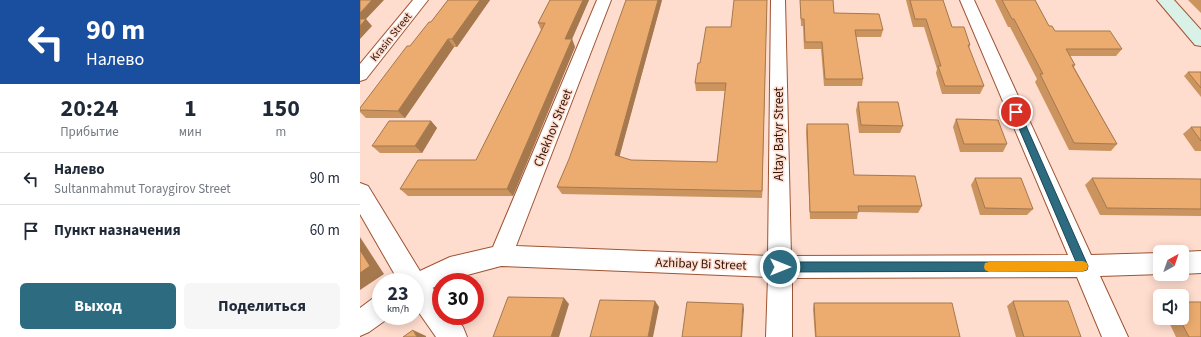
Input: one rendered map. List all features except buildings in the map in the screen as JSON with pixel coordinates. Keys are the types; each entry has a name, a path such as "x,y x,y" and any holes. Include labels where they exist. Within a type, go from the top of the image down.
{"main road":[{"path":"1165,0 1201,41"}],"street":[{"name":"Krasin Street","path":"360,75 422,0"},
{"name":"Chekhov Street","path":"501,256 604,0"},
{"name":"Altay Batyr Street","path":"778,0 780,267 779,337"},
{"path":"967,0 1115,337"},
{"path":"360,193 408,273"},
{"name":"Azhibay Bi Street","path":"424,281 450,268 501,256 780,267 1083,266 1153,264"},
{"path":"1189,263 1201,262"},
{"path":"424,297 453,337"},
{"path":"360,323 372,314"}],"slow traffic":[{"path":"989,267 1083,266"}],"route":[{"path":"780,267 1083,266 1016,112"}]}
